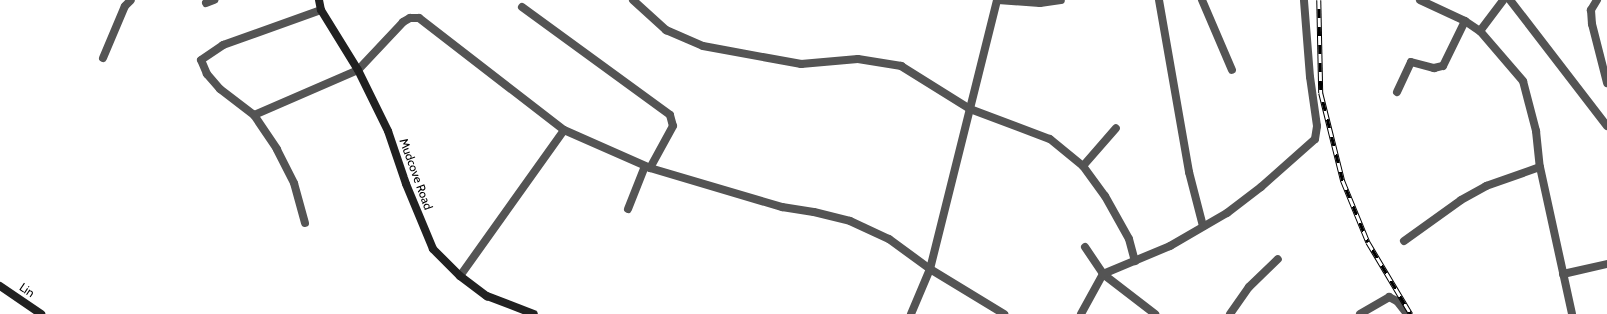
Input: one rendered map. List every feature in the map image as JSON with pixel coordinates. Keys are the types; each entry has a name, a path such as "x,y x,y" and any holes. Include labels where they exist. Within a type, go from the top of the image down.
{"street":[{"path":"103,58 125,6 131,0"},
{"path":"206,3 214,0"},
{"name":"Mudcove Road","path":"318,0 321,10 358,70 388,131 406,184 433,249 460,276 487,296 534,314"},
{"path":"633,0 666,30 703,46 801,64 858,59 901,66 970,109 1050,139 1083,166 1105,196 1122,227 1135,261"},
{"path":"911,314 930,269 997,0 1040,3 1061,0"},
{"path":"1159,0 1189,172 1203,226"},
{"path":"1202,0 1232,70"},
{"path":"1082,314 1103,274 1170,246 1228,213 1261,187 1314,139 1317,126 1310,76 1304,0"},
{"path":"1420,0 1465,21 1480,31 1523,81 1536,131 1540,167 1570,313"},
{"path":"1480,31 1503,0"},
{"path":"1510,0 1607,126"},
{"path":"1598,0 1591,10 1592,24 1607,83"},
{"path":"522,7 670,115 673,126 647,167 628,209"},
{"path":"305,222 294,183 277,149 254,115 220,89 207,74 201,60 223,45 321,10"},
{"path":"254,115 358,70 403,22 410,18 419,18 564,130 647,167 782,207 814,212 850,221 889,239 930,269 1004,314"},
{"path":"1397,92 1411,62 1434,68 1443,66 1465,21"},
{"path":"1083,166 1116,128"},
{"path":"460,276 564,130"},
{"path":"1404,241 1461,200 1486,186 1540,167"},
{"path":"1085,247 1103,274 1155,314"},
{"path":"1230,314 1249,287 1278,259"},
{"path":"1563,274 1607,264"},
{"name":"Lin","path":"0,286 37,313"},
{"path":"1360,314 1389,297 1399,304 1407,314"}],"railway":[{"path":"1319,0 1321,93 1343,181 1368,242 1411,314"}]}
